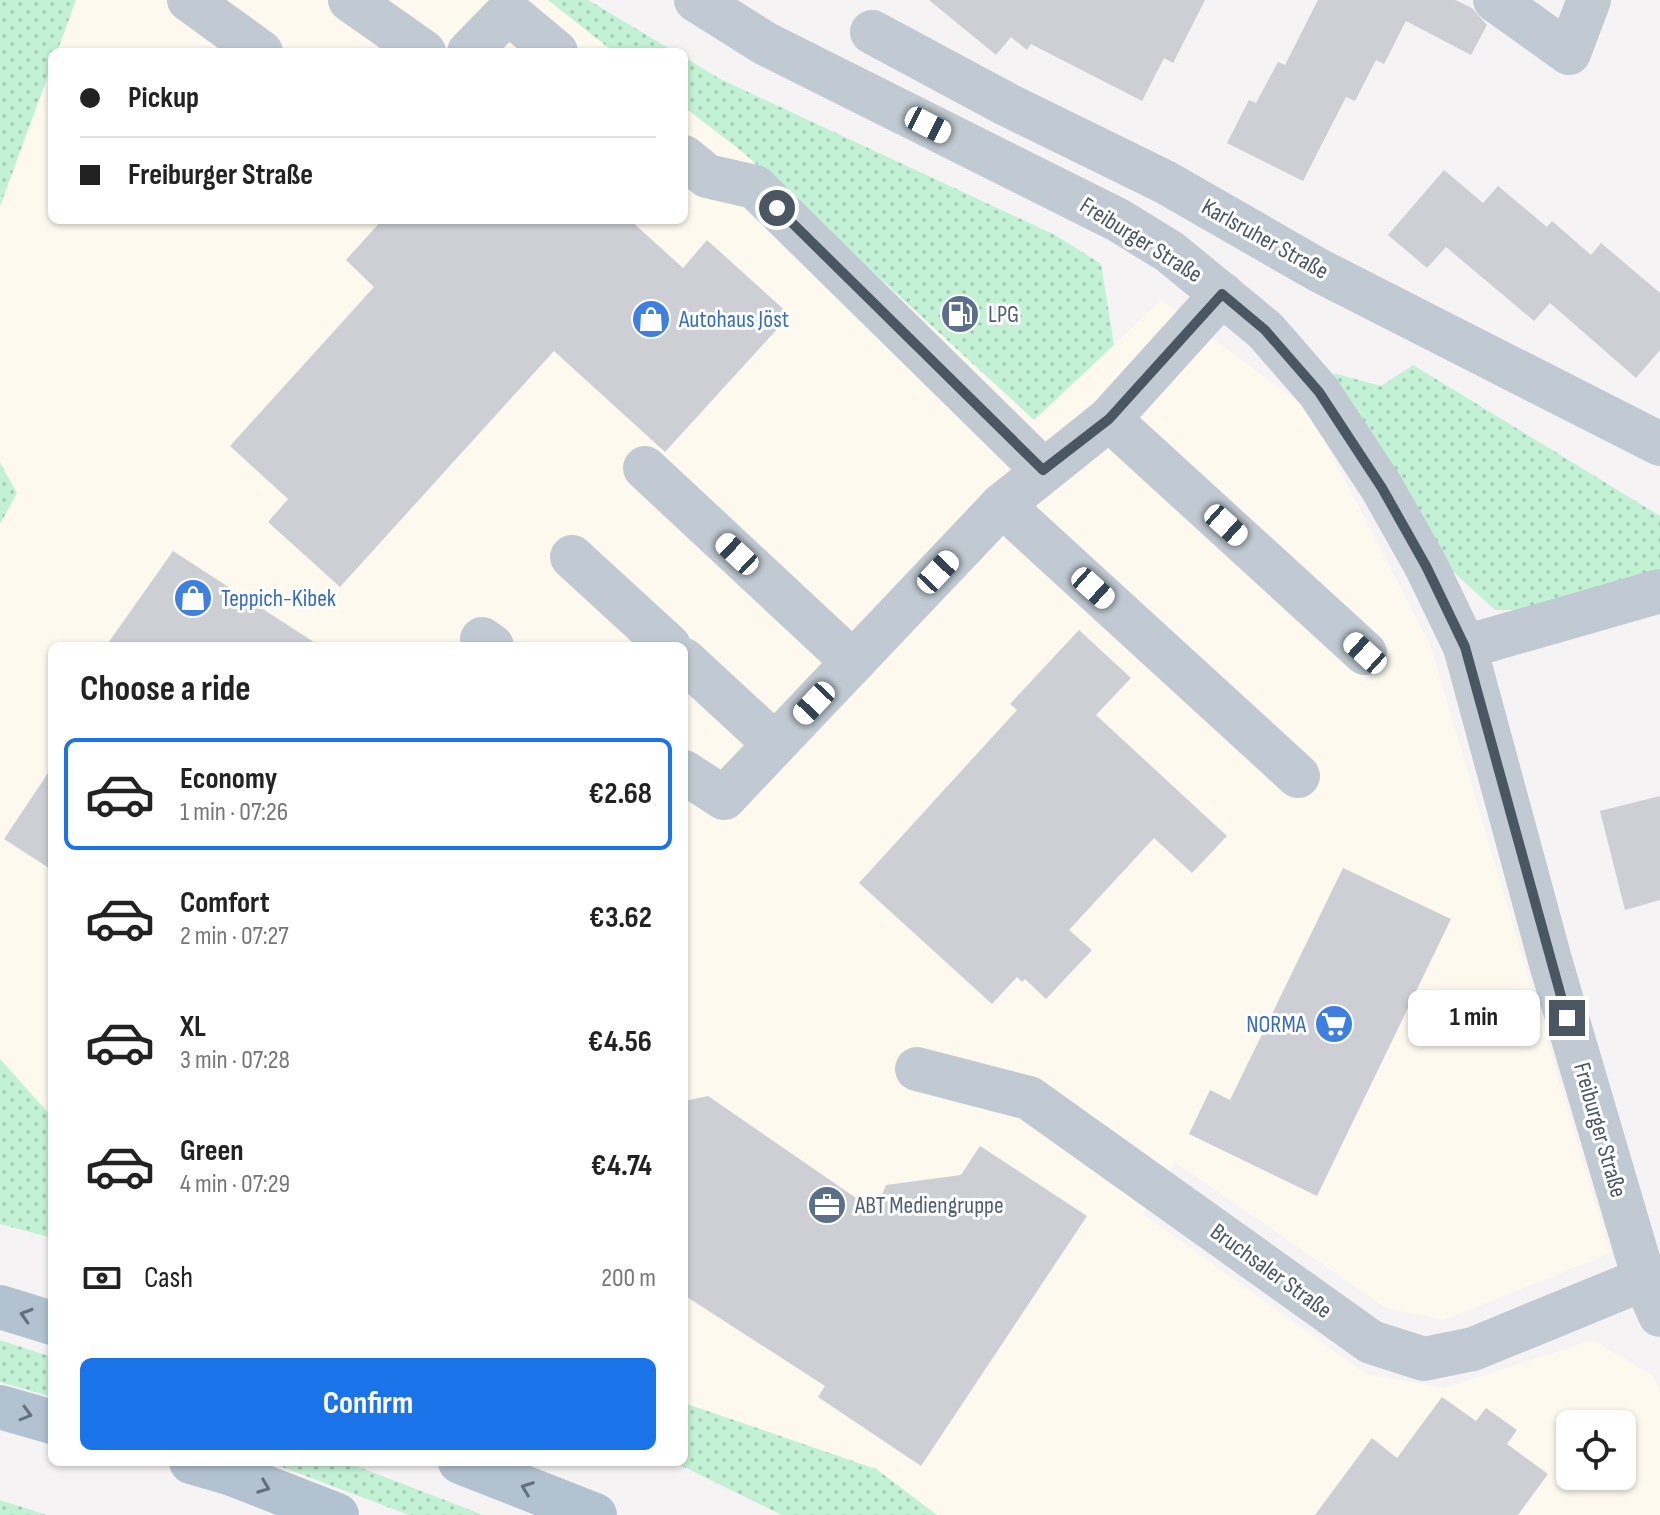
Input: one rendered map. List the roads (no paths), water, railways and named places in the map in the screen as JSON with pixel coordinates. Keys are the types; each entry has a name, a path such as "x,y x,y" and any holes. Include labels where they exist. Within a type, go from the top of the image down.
{"main road":[{"path":"0,1307 48,1322"},
{"path":"0,1407 48,1421"},
{"path":"205,1466 337,1515"},
{"path":"470,1466 595,1515"}],"street":[{"path":"189,0 255,48"},
{"path":"350,0 418,48"},
{"name":"Freiburger Straße","path":"696,0 766,44 1118,220 1170,252 1265,330 1319,392 1382,488 1426,566 1465,647 1550,960 1652,1297"},
{"path":"1495,0 1569,53 1589,0"},
{"path":"473,48 508,12 551,48"},
{"name":"Karlsruher Straße","path":"872,32 1006,104 1165,182 1320,271 1660,444"},
{"path":"688,160 707,176 755,187 1043,470"},
{"path":"688,775 724,798 1002,505 1109,419 1222,294"},
{"path":"1109,419 1365,653"},
{"path":"645,468 853,662"},
{"path":"1002,505 1298,776"},
{"path":"572,557 665,642"},
{"path":"1465,647 1660,591"},
{"path":"688,664 775,744"},
{"name":"Bruchsaler Straße","path":"917,1069 1029,1098 1371,1342 1424,1359 1473,1349 1652,1297"}],"place":[{"name":"LPG","path":"960,314"},
{"name":"Autohaus Jöst","path":"651,319"},
{"name":"Teppich-Kibek","path":"193,598"},
{"name":"NORMA","path":"1334,1024"},
{"name":"ABT Mediengruppe","path":"827,1205"}]}
